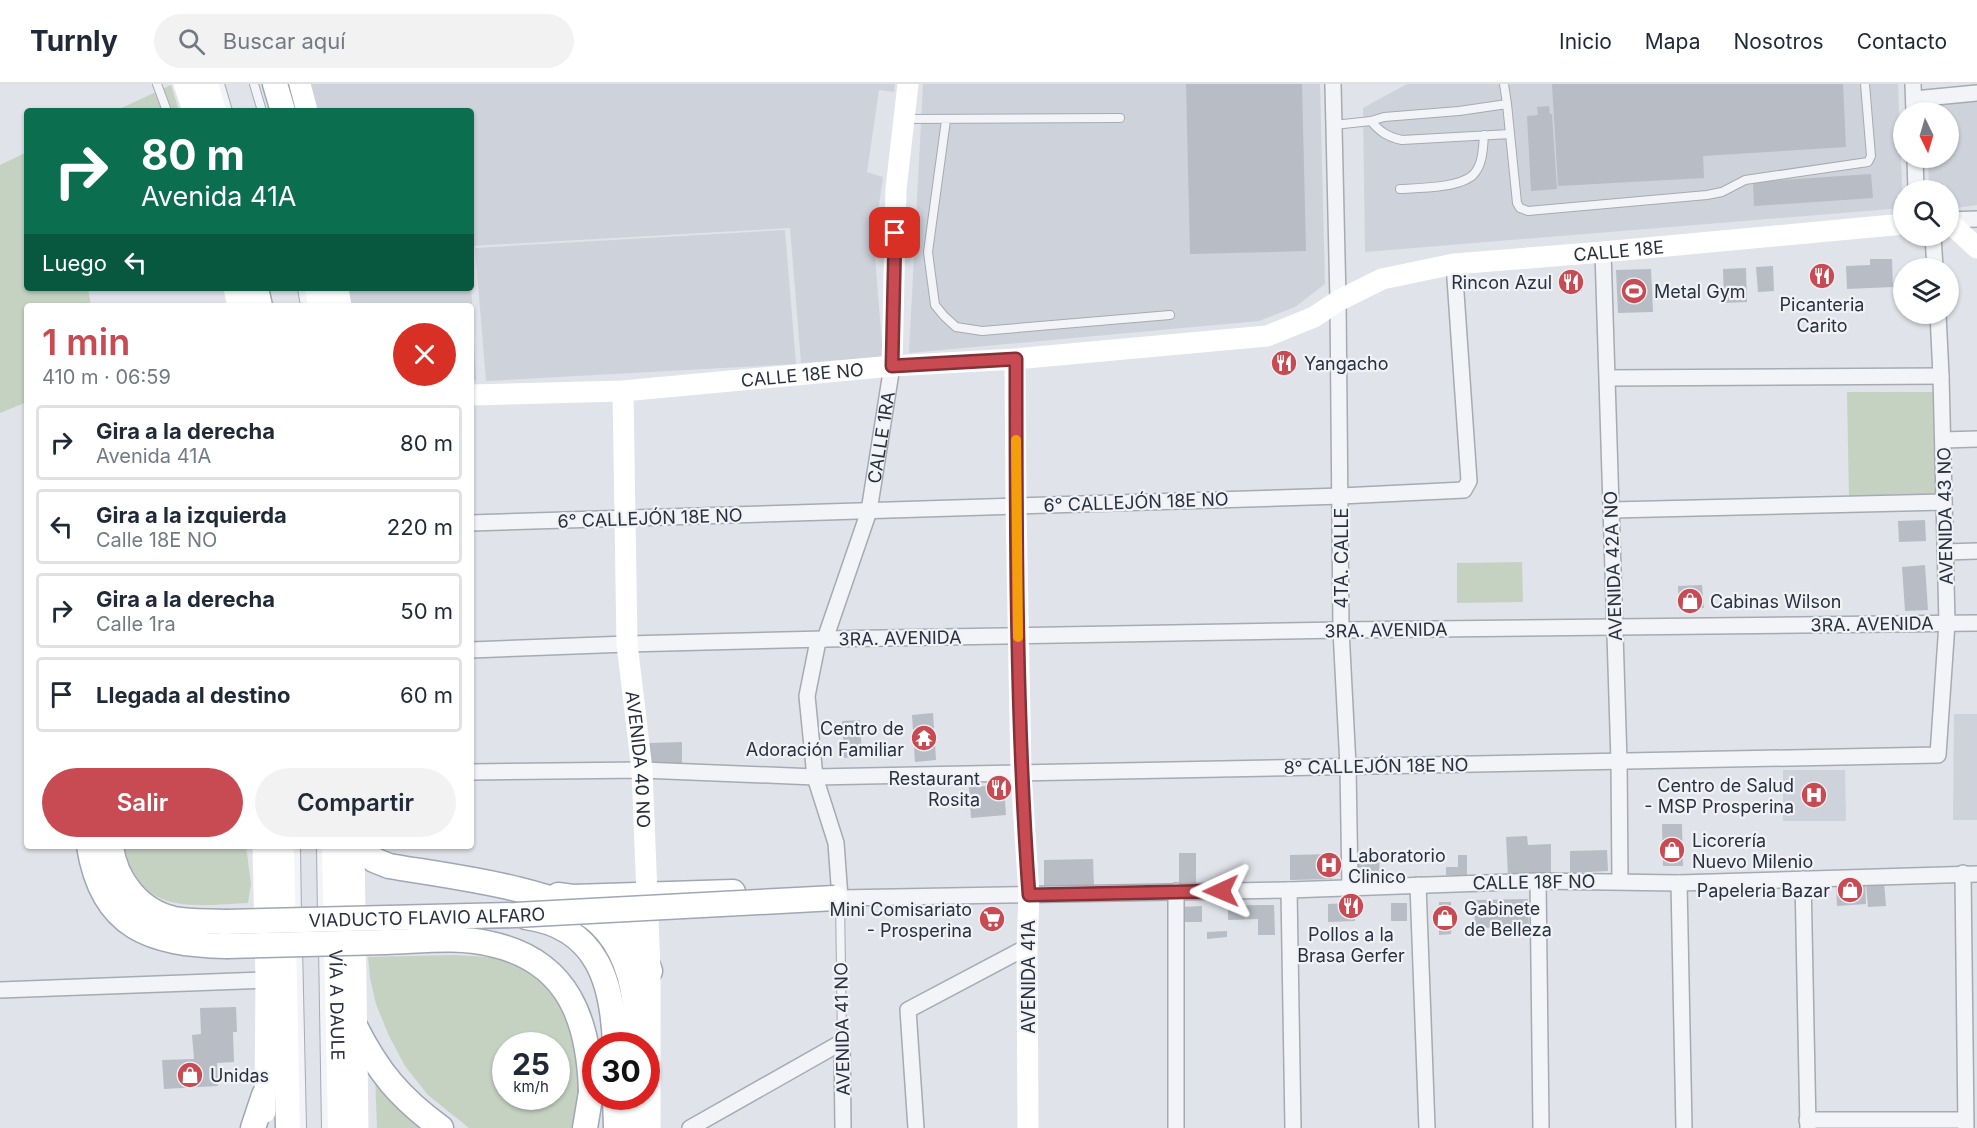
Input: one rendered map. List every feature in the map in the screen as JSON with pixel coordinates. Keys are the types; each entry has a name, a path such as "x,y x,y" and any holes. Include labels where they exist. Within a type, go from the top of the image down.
{"main road":[{"path":"206,84 212,108"},
{"path":"89,849 98,882 108,902 124,920 143,932 165,940 195,945 226,946 446,940 490,943 512,949 545,968 567,993 584,1032"},
{"name":"VIADUCTO FLAVIO ALFARO","path":"112,849 118,874 139,902 173,918 226,922 515,915 546,919 566,929 586,946 599,964 607,985 613,1012 614,1032"},
{"path":"282,849 288,1128"},
{"name":"VÍA A DAULE","path":"334,849 340,1128"},
{"path":"364,849 374,860 389,866 514,889 573,897 610,907 622,915 639,941 650,971"},
{"path":"514,889 559,901 578,909 598,922 619,948 633,985 636,1032"},
{"path":"573,897 794,889 837,898"},
{"path":"515,915 837,898"},
{"path":"355,1026 371,1057 403,1098 441,1128"},
{"path":"253,1128 264,1095"},
{"path":"585,1128 588,1110"},
{"path":"592,1110 592,1128"},
{"path":"615,1110 616,1128"},
{"path":"632,1128 633,1110"}],"street":[{"path":"184,84 192,108"},
{"name":"CALLE 1RA","path":"821,643 869,511 892,366 896,189 908,84"},
{"name":"4TA. CALLE","path":"1333,84 1341,496 1341,630 1348,766 1350,887"},
{"path":"1914,98 1977,93"},
{"path":"280,95 302,108"},
{"path":"1959,220 1977,219"},
{"name":"CALLE 18E","path":"1338,301 1382,279 1454,264 1893,225"},
{"path":"1959,231 1977,248"},
{"name":"AVENIDA 42A NO","path":"1603,252 1619,761 1620,881"},
{"name":"6° CALLEJÓN 18E NO","path":"474,523 1341,496 1464,490 1469,482 1454,264"},
{"name":"CALLE 18E NO","path":"474,396 623,391 892,366 1016,359 1267,336 1314,317 1338,301"},
{"name":"AVENIDA 43 NO","path":"1938,324 1947,623 1938,755"},
{"name":"AVENIDA 41A","path":"1016,359 1021,773 1029,895 1026,947 1028,1128"},
{"path":"1608,378 1941,376"},
{"name":"AVENIDA 40 NO","path":"623,391 627,644 642,770 650,971 650,1128"},
{"path":"1943,440 1977,440"},
{"path":"1612,510 1944,502"},
{"path":"1946,552 1977,551"},
{"name":"3RA. AVENIDA","path":"474,650 627,644 821,643 1018,636 1341,630 1977,623"},
{"name":"AVENIDA 41 NO","path":"821,643 807,696 814,777 836,843 837,898"},
{"name":"8° CALLEJÓN 18E NO","path":"474,772 642,770 814,777 1938,755"},
{"path":"263,849 266,980 265,1128"},
{"name":"VÍA A DAULE","path":"354,849 358,1128"},
{"path":"1803,879 1808,1124 1966,1124 1970,874"},
{"name":"CALLE 18F NO","path":"837,898 1289,890 1538,881 1679,883 1970,874"},
{"path":"1538,881 1541,1128"},
{"path":"1679,883 1684,1128"},
{"path":"1418,885 1427,1128"},
{"path":"1289,890 1293,1128"},
{"path":"1176,891 1176,1128"},
{"path":"916,1128 909,1010 1026,947"},
{"path":"0,990 266,980"},
{"path":"690,1128 842,1042"},
{"name":"AVENIDA 41 NO","path":"842,1042 843,1128"}],"lane":[{"path":"157,84 166,108"},
{"path":"220,84 227,108"},
{"path":"254,84 280,95"},
{"path":"1504,84 1517,203 1528,211 1707,195 1722,192 1745,180 1868,162 1871,156 1865,84"},
{"path":"1334,125 1371,121 1384,117 1459,111 1506,104"},
{"path":"904,119 1120,117"},
{"path":"946,120 928,252 934,305 944,316 957,327 982,331 1170,315"},
{"path":"1371,121 1389,137 1402,140 1510,134"},
{"path":"1400,189 1458,183 1473,175 1483,155 1484,135"},
{"path":"296,849 298,928"},
{"name":"VÍA A DAULE","path":"321,849 322,928"},
{"name":"AVENIDA 41 NO","path":"837,898 842,1042"},
{"name":"VÍA A DAULE","path":"298,940 302,1128"},
{"name":"VÍA A DAULE","path":"322,940 326,1128"}],"shaded area":[{"path":"305,84 895,84 894,92 879,90 867,172 883,177 875,256 883,357 801,363 790,228 474,246 474,108 311,108"},
{"path":"923,84 1320,84 1325,284 1295,307 1259,321 909,353"},
{"path":"1407,84 1898,84 1899,102 1893,102 1893,168 1901,168 1902,180 1893,180 1893,209 1365,252 1363,108"},
{"path":"1977,95 1977,205 1959,208 1959,180 1929,180 1928,168 1959,168 1959,102 1926,102 1926,100"},
{"path":"785,230 796,364 486,381 475,248"},
{"path":"346,291 471,291 472,303 348,303"},
{"path":"474,342 476,380 474,380"},
{"path":"1954,714 1977,714 1977,820 1953,820"},
{"name":"Centro de Salud - MSP Prosperina","path":"1783,770 1845,770 1846,821 1783,821"}],"green space":[{"path":"171,85 178,108 121,108"},
{"path":"24,153 24,291 88,291 90,303 24,303 24,403 0,413 0,165"},
{"path":"1847,392 1938,392 1940,498 1849,501"},
{"path":"1522,562 1523,602 1457,603 1457,563"},
{"path":"125,849 246,849 251,884 248,903 198,905 161,899 148,891 134,875 126,857"},
{"path":"455,955 490,957 514,964 540,979 559,1001 571,1022 582,1078 576,1128 469,1128 428,1095 405,1066 376,1004 368,957"},
{"path":"375,1075 433,1128 377,1128"}],"building":[{"path":"1186,84 1302,84 1306,251 1190,254"},
{"path":"1552,84 1843,84 1846,147 1703,156 1704,178 1558,186"},
{"path":"1549,106 1550,114 1552,114 1557,189 1531,191 1527,116 1538,115 1537,107"},
{"path":"1871,174 1873,198 1754,206 1753,182"},
{"path":"1870,259 1892,259 1893,287 1847,289 1846,266 1870,265"},
{"path":"1773,266 1774,291 1758,292 1756,267"},
{"path":"1746,268 1747,302 1724,303 1723,269"},
{"name":"Metal Gym","path":"1651,269 1653,312 1618,313 1616,270"},
{"name":"Rincon Azul","path":"1581,273 1582,291 1561,292 1560,274"},
{"path":"1925,520 1926,541 1899,542 1898,521"},
{"path":"1925,565 1928,610 1905,611 1902,567"},
{"path":"1702,585 1704,608 1679,610 1678,586"},
{"name":"Centro de Adoración Familiar","path":"933,713 936,760 915,762 912,715"},
{"path":"860,720 862,756 844,758 842,721"},
{"path":"682,742 682,767 650,767 649,743"},
{"path":"1004,785 1006,815 971,818 969,787"},
{"path":"1662,824 1682,824 1683,866 1663,866"},
{"path":"1527,836 1528,845 1551,844 1551,873 1508,875 1506,837"},
{"path":"1607,850 1608,871 1570,873 1570,851"},
{"path":"1179,853 1196,853 1196,884 1179,885"},
{"path":"1332,854 1332,879 1290,880 1290,855"},
{"path":"1379,854 1380,880 1357,881 1356,855"},
{"path":"1458,855 1467,855 1467,875 1446,875 1446,867 1458,867"},
{"path":"1093,859 1094,886 1044,888 1044,860"},
{"path":"1865,881 1866,904 1837,906 1836,882"},
{"path":"1884,882 1886,906 1868,907 1866,884"},
{"path":"1528,899 1529,927 1475,928 1474,900"},
{"name":"Gabinete de Belleza","path":"1439,902 1451,902 1451,934 1439,935"},
{"path":"1355,903 1355,921 1328,922 1328,904"},
{"path":"1391,903 1407,903 1407,921 1391,921"},
{"path":"1274,905 1275,935 1258,935 1258,919 1228,920 1228,906"},
{"path":"1202,906 1202,922 1181,922 1181,907"},
{"name":"Mini Comisariato - Prosperina","path":"1000,912 1001,926 984,927 983,913"},
{"path":"1227,931 1227,937 1207,939 1207,932"},
{"path":"236,1007 237,1032 233,1032 234,1062 217,1063 218,1086 164,1089 162,1060 194,1059 192,1035 201,1034 200,1008"}],"slow traffic":[{"path":"1016,440 1018,637"}],"place":[{"name":"Picanteria Carito","path":"1822,276"},
{"name":"Rincon Azul","path":"1571,282"},
{"name":"Metal Gym","path":"1634,291"},
{"name":"Yangacho","path":"1284,363"},
{"name":"Cabinas Wilson","path":"1690,601"},
{"name":"Centro de Adoración Familiar","path":"924,738"},
{"name":"Restaurant Rosita","path":"999,788"},
{"name":"Centro de Salud - MSP Prosperina","path":"1814,795"},
{"name":"Licorería Nuevo Milenio","path":"1672,850"},
{"name":"Laboratorio Clinico","path":"1329,865"},
{"name":"Papeleria Bazar","path":"1850,890"},
{"name":"Pollos a la Brasa Gerfer","path":"1351,906"},
{"name":"Gabinete de Belleza","path":"1445,918"},
{"name":"Mini Comisariato - Prosperina","path":"992,919"},
{"name":"Unidas","path":"190,1075"}],"route":[{"path":"895,233 892,366 1016,359 1021,773 1029,895 1221,891"}]}
